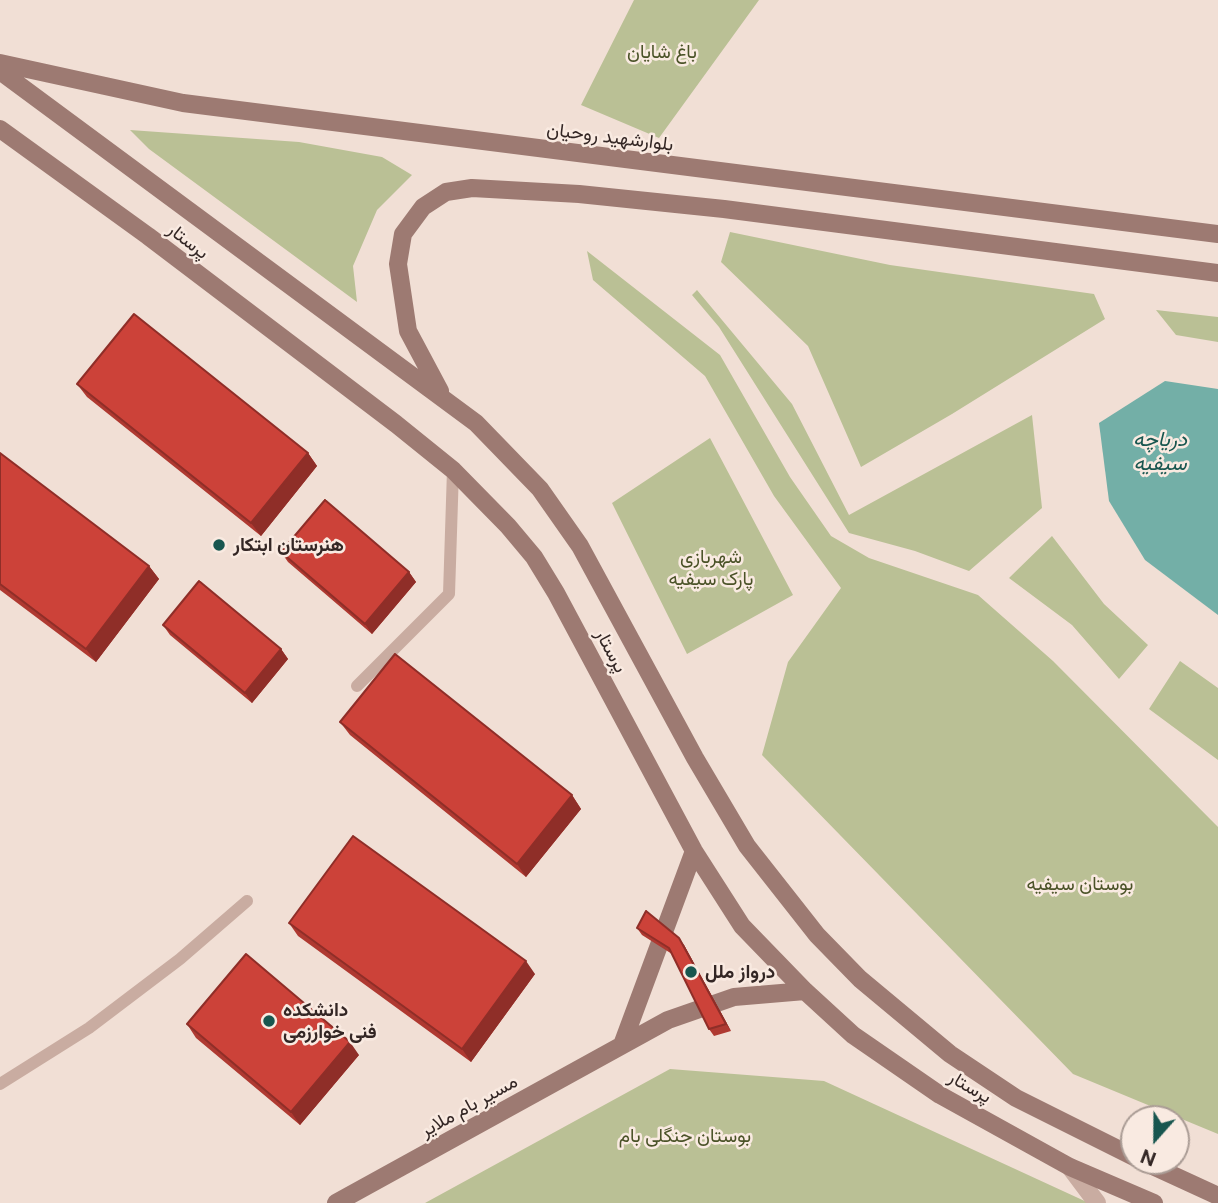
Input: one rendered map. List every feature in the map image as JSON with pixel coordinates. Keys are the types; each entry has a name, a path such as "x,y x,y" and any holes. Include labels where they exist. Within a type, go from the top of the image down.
{"main road":[{"name":"بلوارشهید روحیان","path":"0,63 183,103 1218,234"},
{"name":"پرستار","path":"0,71 476,423 540,489 580,546 695,758 747,846 817,935 860,979 950,1054 1016,1098 1120,1150"},
{"name":"پرستار","path":"0,129 148,236 453,470 508,526 534,557 556,593 694,851 742,926 853,1035 940,1095 1070,1167 1154,1203"},
{"path":"446,400 408,331 398,264 403,234 423,207 446,192 472,188 579,194 724,209 1218,273"},
{"path":"622,1045 694,851"},
{"name":"مسیر بام ملایر","path":"336,1203 668,1020 734,997 805,990"},
{"path":"1172,1175 1218,1196"}],"street":[{"path":"1070,1167 1097,1203"}],"lane":[{"path":"357,686 449,594 453,470"},
{"path":"0,1084 89,1028 180,959 247,901"}],"green space":[{"name":"باغ شایان","path":"634,0 759,0 659,138 581,105"},
{"path":"130,130 299,142 382,157 412,175 377,210 353,266 357,302 149,149"},
{"path":"730,232 890,265 1094,294 1105,319 861,467 808,346 721,262"},
{"name":"بوستان سیفیه","path":"587,251 720,355 790,477 831,536 869,558 978,595 1053,661 1218,827 1218,1134 1190,1122 1190,1105 1148,1105 1073,1074 762,755 788,662 841,588 774,496 705,376 593,280"},
{"path":"697,290 792,404 849,515 1032,415 1042,508 969,571 915,551 849,533 719,327 692,295"},
{"path":"1156,310 1218,317 1218,342 1176,335"},
{"name":"شهربازی پارک سیفیه","path":"710,438 793,595 687,654 612,503"},
{"path":"1052,536 1104,604 1148,645 1119,679 1072,625 1009,578"},
{"path":"1180,661 1218,688 1218,760 1149,709"},
{"name":"بوستان جنگلی بام","path":"670,1069 824,1081 1089,1203 425,1203"}],"water":[{"name":"دریاچه سیفیه","path":"1165,381 1218,389 1218,615 1145,560 1109,501 1099,423"}],"building":[{"path":"134,314 308,453 251,523 77,384"},
{"path":"0,453 149,566 86,649 0,584"},
{"path":"325,500 409,572 365,624 281,552"},
{"path":"199,581 281,649 245,693 163,625"},
{"path":"395,654 572,795 517,864 340,722"},
{"path":"353,836 526,961 462,1049 289,923"},
{"name":"درواز ملل","path":"646,911 679,938 726,1024 709,1029 669,948 637,928"},
{"path":"246,954 350,1042 291,1112 187,1024"}],"place":[{"name":"هنرستان ابتکار","path":"219,545"},
{"name":"درواز ملل","path":"691,972"},
{"name":"دانشکده فنی خوارزمی","path":"269,1021"}]}
